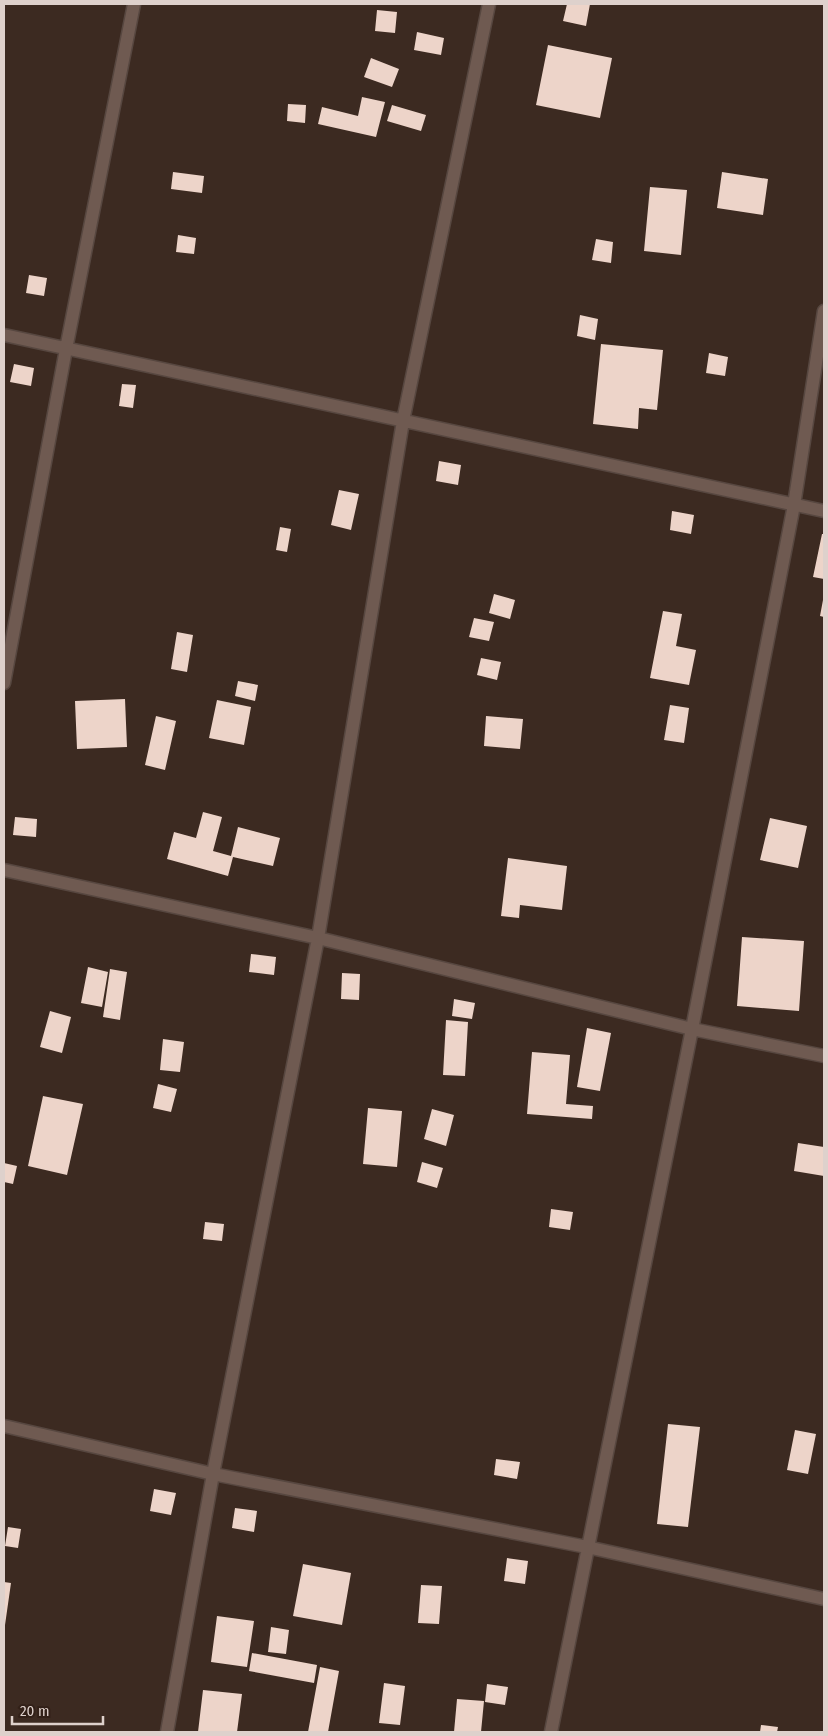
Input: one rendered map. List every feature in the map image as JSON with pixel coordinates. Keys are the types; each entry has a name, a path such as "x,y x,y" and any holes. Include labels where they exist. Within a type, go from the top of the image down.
{"street":[{"path":"4,683 66,349 134,4"},
{"path":"166,1732 213,1474 318,938 403,421 488,4"},
{"path":"551,1732 692,1029 794,505 824,311"},
{"path":"4,335 824,511"},
{"path":"4,870 318,938 692,1029 824,1056"},
{"path":"4,1426 213,1474 587,1547 824,1600"}],"building":[{"path":"567,4 590,4 586,26 563,21"},
{"path":"377,10 397,12 395,33 375,31"},
{"path":"417,32 444,38 441,55 414,50"},
{"path":"548,45 612,58 600,118 536,105"},
{"path":"371,58 399,69 392,87 364,77"},
{"path":"362,97 385,102 376,137 318,124 322,107 358,116"},
{"path":"288,104 306,105 305,123 287,121"},
{"path":"392,105 426,115 421,131 387,121"},
{"path":"173,172 204,176 202,193 171,189"},
{"path":"722,172 768,179 763,215 717,208"},
{"path":"650,187 687,190 681,255 644,251"},
{"path":"178,235 196,238 194,254 176,252"},
{"path":"596,239 613,242 611,263 592,260"},
{"path":"29,275 47,278 44,296 26,293"},
{"path":"580,315 598,319 595,340 577,336"},
{"path":"601,344 663,350 657,410 639,408 638,429 593,424"},
{"path":"709,353 728,357 725,376 706,373"},
{"path":"14,364 34,368 31,386 10,382"},
{"path":"122,384 136,385 133,408 119,406"},
{"path":"439,461 461,465 458,485 436,481"},
{"path":"339,490 359,494 351,530 331,525"},
{"path":"672,511 694,515 691,534 670,530"},
{"path":"280,527 291,529 287,552 276,550"},
{"path":"822,534 824,534 824,579 813,577"},
{"path":"494,594 515,600 510,619 489,613"},
{"path":"824,600 824,617 820,616"},
{"path":"663,611 682,614 676,646 696,650 689,685 650,678"},
{"path":"474,618 494,622 489,641 469,637"},
{"path":"177,632 193,635 187,672 171,669"},
{"path":"481,658 501,662 497,680 477,675"},
{"path":"238,681 258,685 255,701 235,696"},
{"path":"125,699 127,747 77,749 75,701"},
{"path":"217,700 251,707 244,745 209,738"},
{"path":"670,705 689,708 684,743 664,740"},
{"path":"156,716 176,721 165,770 145,765"},
{"path":"486,716 523,719 520,749 484,746"},
{"path":"203,812 222,817 213,851 231,856 238,827 280,838 273,866 233,857 228,876 167,859 174,832 196,838"},
{"path":"15,817 37,819 36,837 13,835"},
{"path":"770,818 807,826 798,868 760,860"},
{"path":"508,858 567,866 562,910 520,905 519,918 501,916"},
{"path":"742,937 804,941 799,1011 737,1006"},
{"path":"251,954 276,957 274,975 249,972"},
{"path":"88,967 108,972 102,1007 81,1003"},
{"path":"110,969 127,972 120,1020 103,1017"},
{"path":"342,973 360,974 359,1000 341,999"},
{"path":"454,999 475,1003 472,1019 452,1016"},
{"path":"50,1011 71,1017 62,1053 40,1047"},
{"path":"446,1020 468,1022 465,1076 443,1075"},
{"path":"587,1028 611,1033 600,1091 577,1087"},
{"path":"163,1039 184,1042 180,1072 160,1070"},
{"path":"532,1052 570,1055 566,1104 593,1106 592,1119 527,1114"},
{"path":"158,1084 177,1089 171,1112 153,1108"},
{"path":"43,1096 83,1104 67,1175 28,1166"},
{"path":"368,1108 402,1111 397,1167 363,1164"},
{"path":"432,1109 454,1115 446,1146 424,1139"},
{"path":"798,1143 824,1147 824,1176 794,1171"},
{"path":"422,1162 443,1168 437,1188 417,1182"},
{"path":"4,1163 17,1166 13,1184 4,1182"},
{"path":"551,1209 573,1212 570,1230 549,1227"},
{"path":"205,1222 224,1224 222,1241 203,1239"},
{"path":"668,1424 700,1427 688,1527 657,1524"},
{"path":"795,1430 816,1434 808,1474 787,1470"},
{"path":"496,1459 520,1462 517,1479 494,1475"},
{"path":"154,1489 176,1493 171,1515 150,1511"},
{"path":"235,1508 257,1511 254,1532 232,1528"},
{"path":"8,1527 21,1529 18,1548 5,1546"},
{"path":"507,1558 528,1561 525,1584 504,1581"},
{"path":"303,1564 351,1573 342,1625 293,1616"},
{"path":"4,1582 11,1583 5,1625 4,1625"},
{"path":"421,1585 442,1586 439,1624 418,1623"},
{"path":"217,1616 254,1621 247,1667 211,1662"},
{"path":"271,1627 289,1630 286,1654 268,1652"},
{"path":"252,1653 317,1665 314,1683 249,1671"},
{"path":"320,1667 339,1671 328,1732 308,1732"},
{"path":"384,1683 405,1686 400,1725 379,1723"},
{"path":"487,1684 508,1687 505,1705 485,1702"},
{"path":"203,1690 242,1694 237,1732 198,1732"},
{"path":"457,1699 484,1701 481,1732 454,1732"},
{"path":"761,1725 778,1727 777,1732 760,1732"}]}
